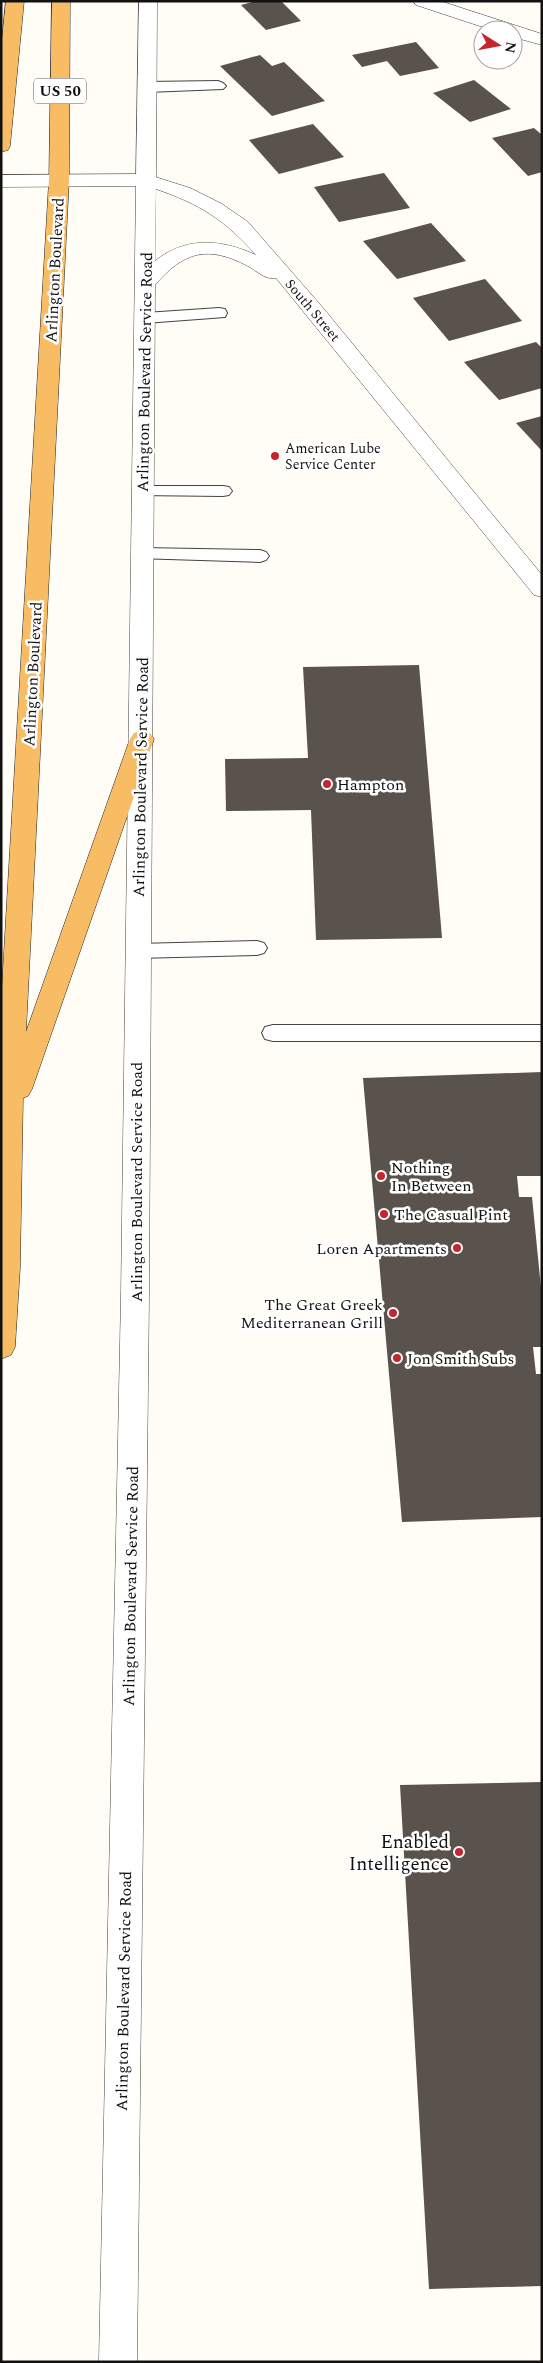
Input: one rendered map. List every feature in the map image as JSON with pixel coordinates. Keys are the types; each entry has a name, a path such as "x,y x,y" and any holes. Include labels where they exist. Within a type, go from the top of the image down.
{"highway":[{"path":"1,146 15,1"},
{"name":"Arlington Boulevard","path":"1,1347 6,1268 8,1119 58,180 60,1"},
{"path":"8,1119 142,739"}],"street":[{"name":"Arlington Boulevard Service Road","path":"118,2362 135,1296 148,1"},
{"path":"422,1 481,20"},
{"path":"523,34 542,40"},
{"name":"South Street","path":"1,181 146,180 183,192 215,208 241,226 293,286 542,590"},
{"path":"145,285 158,267 178,252 211,248 242,255 293,286"}],"lane":[{"path":"147,88 218,86"},
{"path":"145,318 219,313"},
{"path":"142,491 223,491"},
{"path":"142,554 260,556"},
{"path":"137,951 257,948"},
{"path":"273,1033 542,1033"}],"building":[{"path":"256,1 281,1 301,21 266,30 241,5"},
{"path":"416,42 439,68 400,76 387,61 362,67 352,55"},
{"path":"260,55 272,66 284,62 325,101 272,116 220,66"},
{"path":"474,80 511,109 470,122 433,93"},
{"path":"313,124 344,157 279,174 249,140"},
{"path":"534,128 542,135 542,172 528,176 492,138"},
{"path":"384,173 410,208 339,222 314,187"},
{"path":"431,223 466,261 397,279 363,241"},
{"path":"485,279 522,321 449,341 413,298"},
{"path":"536,342 542,348 542,388 499,400 464,362"},
{"path":"542,416 542,451 516,423"},
{"name":"Hampton","path":"419,665 442,938 316,940 311,810 226,811 225,759 308,758 303,667"},
{"name":"Loren Apartments","path":"542,1072 542,1176 517,1176 519,1197 532,1197 542,1298 542,1347 533,1347 536,1374 542,1374 542,1517 402,1522 363,1078"},
{"path":"542,1782 542,2286 429,2289 400,1785"}],"place":[{"name":"American Lube Service Center","path":"275,456"},
{"name":"Hampton","path":"327,784"},
{"name":"Nothing In Between","path":"381,1176"},
{"name":"The Casual Pint","path":"384,1214"},
{"name":"Loren Apartments","path":"457,1248"},
{"name":"The Great Greek Mediterranean Grill","path":"393,1313"},
{"name":"Jon Smith Subs","path":"397,1358"},
{"name":"Enabled Intelligence","path":"459,1852"}]}
